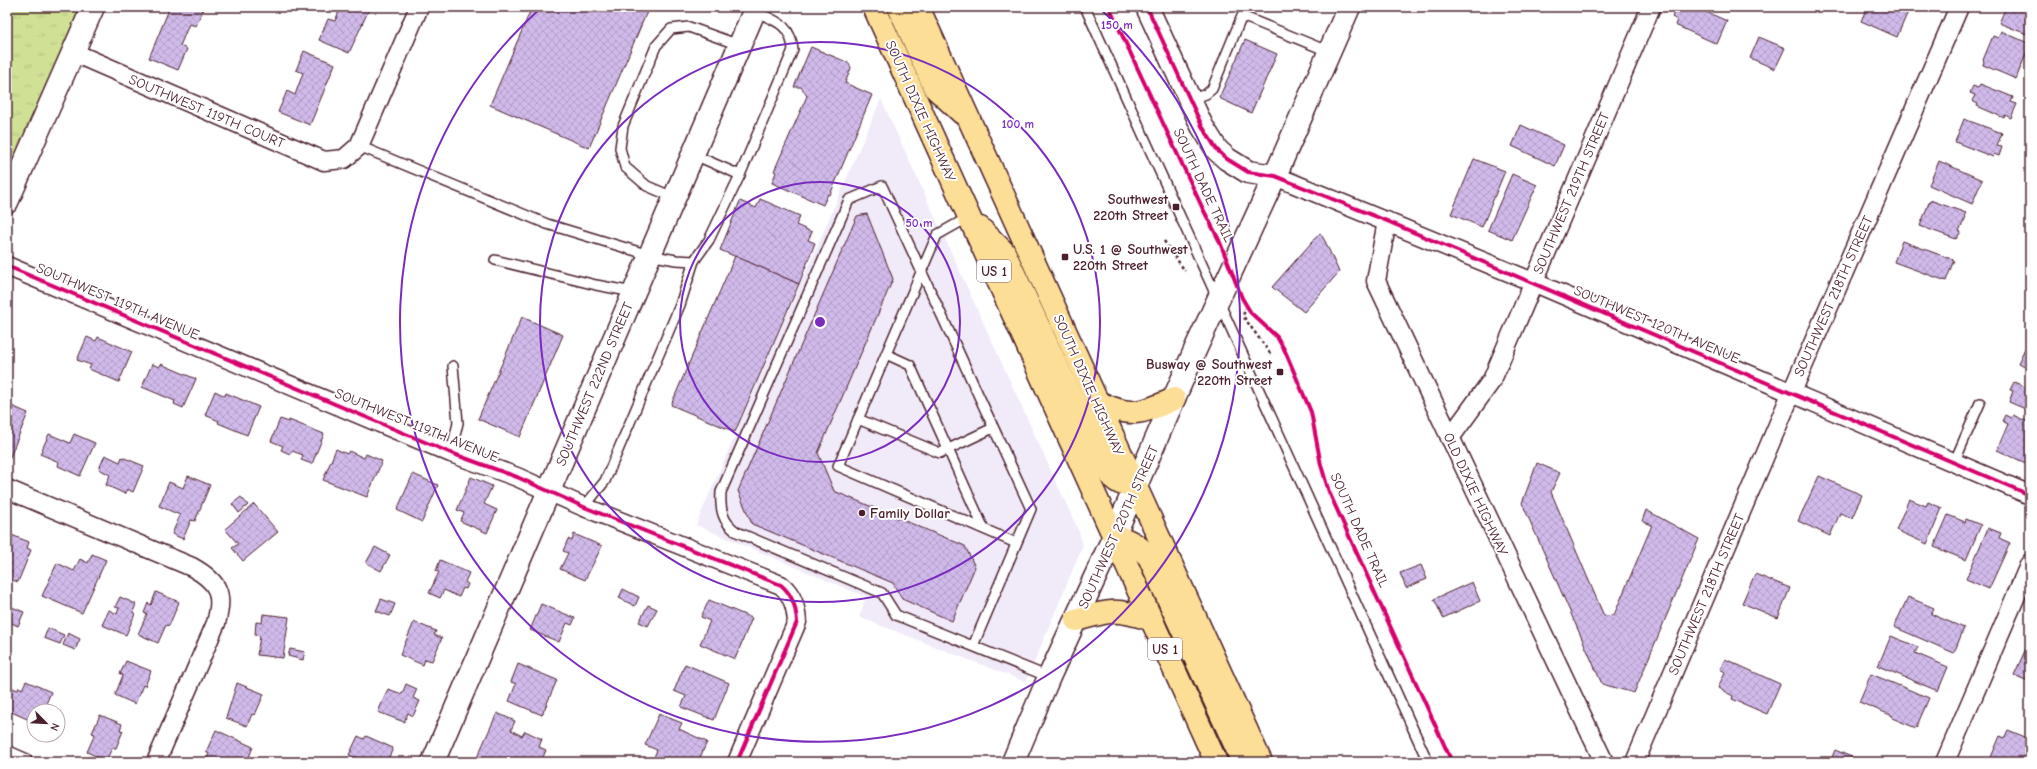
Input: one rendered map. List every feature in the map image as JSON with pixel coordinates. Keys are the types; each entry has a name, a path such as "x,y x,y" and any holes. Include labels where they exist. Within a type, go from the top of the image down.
{"highway":[{"name":"SOUTH DIXIE HIGHWAY","path":"874,7 1216,762"},
{"path":"899,7 936,88 969,119"},
{"name":"SOUTH DIXIE HIGHWAY","path":"918,7 1261,762"},
{"path":"969,217 1004,252 1103,465 1115,481 1136,487"},
{"path":"1096,401 1114,410 1131,413 1149,410 1174,399"},
{"path":"1114,536 1128,539 1139,546 1149,557 1243,762"},
{"path":"1076,620 1111,610 1131,613 1152,620"}],"street":[{"path":"7,202 93,7"},
{"path":"359,146 419,7"},
{"path":"1147,7 1202,126 1217,150 1227,159 1248,172 1275,176"},
{"name":"SOUTHWEST 220TH STREET","path":"1013,762 1049,677 1136,487 1218,299 1275,176 1349,7"},
{"name":"SOUTHWEST 219TH STREET","path":"1450,438 1492,380 1651,7"},
{"name":"SOUTHWEST 218TH STREET","path":"1635,762 1791,394 1959,7"},
{"name":"SOUTHWEST 222ND STREET","path":"433,762 549,492 673,197 755,9"},
{"name":"SOUTHWEST 119TH COURT","path":"72,52 324,161 344,159 359,146"},
{"name":"SOUTHWEST 120TH AVENUE","path":"1275,176 1533,282 1791,394 2030,495"},
{"name":"OLD DIXIE HIGHWAY","path":"1387,221 1376,281 1604,762"},
{"name":"SOUTHWEST 119TH AVENUE","path":"7,266 451,453 517,477 584,507 781,585 786,590 796,608 797,622 737,762"},
{"path":"7,489 192,567 212,580 217,586 220,596 218,615 156,762"},
{"path":"1945,762 2030,563"},
{"path":"7,755 23,762"}],"lane":[{"path":"1085,7 1428,762"},
{"path":"584,507 605,482 680,305 694,261 709,240 740,175 793,50 792,38 786,30 775,21 755,9"},
{"path":"1190,100 1212,90 1242,16 1330,52"},
{"path":"673,197 647,186 625,167 620,148 623,126 656,46 672,29 689,27 739,45"},
{"path":"359,146 548,224 649,255 676,260 694,261"},
{"path":"692,154 740,175"},
{"path":"973,646 1030,508 882,186 849,200 721,492 720,506 723,518 728,526 737,532 882,593 896,615 1049,677"},
{"path":"969,217 937,235 838,466 1016,543"},
{"path":"495,260 596,285 633,292"},
{"path":"886,354 910,365 984,529"},
{"path":"451,453 458,423 452,366"},
{"path":"1954,463 1980,403"},
{"path":"858,419 940,453 993,428"}],"path":[{"path":"1164,241 1185,271"},
{"path":"1245,304 1251,313"},
{"path":"1245,304 1243,316 1272,356"}],"shaded area":[{"path":"881,99 1079,532 1083,545 1026,682 859,617 866,597 696,525"}],"green space":[{"path":"7,7 80,7 7,181"}],"building":[{"path":"170,7 204,7 196,26 189,24 180,46 187,49 178,70 149,58"},
{"path":"341,7 370,7 349,53 319,40 328,19 335,21"},
{"path":"532,7 649,7 589,148 490,105"},
{"path":"1676,7 1695,7 1727,21 1717,44 1675,25 1677,20 1672,17"},
{"path":"1867,7 1910,7 1897,37 1861,21"},
{"path":"2006,7 2030,7 2029,35 1999,23"},
{"path":"2001,31 2030,44 2016,79 1983,65 1983,60 1993,36 1998,38"},
{"path":"1759,37 1785,48 1775,69 1750,58"},
{"path":"1245,40 1277,54 1251,113 1219,98"},
{"path":"811,47 849,63 851,68 845,83 872,95 830,195 828,194 823,205 772,183 776,172 774,171 807,96 801,87 794,87"},
{"path":"304,51 335,64 310,125 278,112 287,91 295,95 303,73 296,70"},
{"path":"1980,84 2013,97 2011,102 2017,104 2011,118 2005,115 2004,118 1977,106 1978,104 1972,101 1975,95 1970,93 1973,86 1978,88"},
{"path":"1964,119 2002,133 1997,146 2002,147 1999,156 1994,154 1993,157 1955,142"},
{"path":"1521,125 1564,145 1555,166 1512,146"},
{"path":"1474,159 1505,171 1482,227 1451,214"},
{"path":"1939,161 1982,180 1972,204 1929,185"},
{"path":"1512,174 1537,185 1512,240 1488,230"},
{"path":"760,199 800,216 796,225 812,232 808,240 815,243 799,284 720,250 740,201 756,208"},
{"path":"1930,200 1966,213 1964,216 1966,217 1959,231 1961,232 1956,239 1920,226"},
{"path":"867,214 893,279 818,453 834,491 965,546 975,567 952,621 902,599 893,583 752,524 738,491 857,216"},
{"path":"1320,233 1339,272 1304,312 1272,287"},
{"path":"1902,241 1954,260 1946,281 1894,262"},
{"path":"735,256 799,284 735,432 671,405"},
{"path":"522,317 563,335 520,437 478,419"},
{"path":"2029,333 2030,368 2018,363 2028,342 2025,341"},
{"path":"87,337 96,341 98,337 132,352 119,382 89,369 91,365 77,360"},
{"path":"152,364 159,367 161,364 196,379 183,408 174,404 175,401 142,387"},
{"path":"2014,382 2030,389 2030,411 2009,402 2013,391 2010,390"},
{"path":"215,391 225,396 226,393 259,407 247,435 218,423 219,421 205,415"},
{"path":"7,404 28,413 8,462 7,461"},
{"path":"2005,415 2011,418 2013,415 2030,423 2030,465 1997,450 2008,424 2002,421"},
{"path":"280,419 289,422 289,420 324,434 312,464 301,460 303,455 292,451 290,454 281,450 283,446 271,441"},
{"path":"49,434 70,443 74,434 95,443 80,476 58,466 59,462 40,454"},
{"path":"336,449 347,454 349,451 364,458 366,454 382,461 367,497 323,480"},
{"path":"105,455 120,462 122,457 144,466 133,492 127,489 125,494 106,485 110,475 99,469"},
{"path":"1537,463 1560,473 1551,492 1604,616 1614,615 1652,525 1642,521 1646,510 1699,539 1634,693 1602,684 1522,503"},
{"path":"413,474 438,485 422,522 397,510"},
{"path":"188,476 210,485 195,521 191,520 183,539 172,534 180,515 159,506 169,482 183,488"},
{"path":"1819,476 1862,495 1852,518 1840,513 1830,536 1798,521"},
{"path":"471,477 492,486 484,504 497,510 487,533 460,521 464,513 457,510"},
{"path":"241,497 248,505 239,513 232,504"},
{"path":"1909,499 1926,506 1928,502 1942,508 1927,544 1896,530"},
{"path":"254,504 278,532 243,561 232,548 238,544 225,529"},
{"path":"1948,515 1965,522 1966,519 1981,525 1966,560 1934,547"},
{"path":"1988,528 2001,533 1999,538 2010,543 1989,589 1966,579"},
{"path":"9,534 29,542 27,548 31,550 18,582 7,578 7,538"},
{"path":"574,534 602,546 585,580 560,569 568,553 563,551 568,539 572,541"},
{"path":"375,547 390,555 381,571 366,563"},
{"path":"92,554 106,560 82,613 42,596 57,563 74,571 80,559 88,563"},
{"path":"440,560 469,573 465,582 468,584 466,589 463,588 459,597 444,590 440,598 429,593 439,572 436,571"},
{"path":"1421,565 1427,579 1406,588 1400,573"},
{"path":"1755,574 1790,588 1778,618 1742,603"},
{"path":"1472,582 1480,601 1443,618 1434,599"},
{"path":"623,589 639,597 635,606 619,598"},
{"path":"156,592 179,602 169,626 166,625 158,643 138,634 147,614 144,613 148,603 151,605"},
{"path":"120,597 136,604 133,612 135,614 126,635 102,625 109,610 117,614 119,608 115,607"},
{"path":"1908,597 1934,608 1931,614 1964,628 1954,653 1894,627"},
{"path":"381,599 395,604 390,616 376,611"},
{"path":"709,600 752,618 735,659 700,644 710,621 701,617"},
{"path":"541,604 575,618 572,625 567,623 559,642 530,630"},
{"path":"7,605 24,612 18,626 7,621"},
{"path":"648,605 657,609 648,626 639,622"},
{"path":"263,614 289,617 283,658 257,655 260,636 255,635 256,622 262,623"},
{"path":"414,622 436,631 434,635 442,638 432,661 425,659 423,665 400,655"},
{"path":"48,628 64,635 60,644 44,638"},
{"path":"68,633 80,639 75,650 63,645"},
{"path":"1891,636 1918,647 1915,653 1948,667 1938,691 1878,666"},
{"path":"2028,644 2030,645 2030,682 2014,675"},
{"path":"290,649 305,652 303,660 288,656"},
{"path":"1725,659 1780,684 1767,714 1732,699 1733,696 1718,688 1725,672 1720,669"},
{"path":"126,661 151,671 135,704 115,695 123,675 120,674"},
{"path":"518,664 557,680 542,715 509,701 516,684 511,682"},
{"path":"685,664 729,683 714,720 681,707 686,696 674,691"},
{"path":"1871,674 1929,698 1916,728 1892,718 1893,716 1859,702"},
{"path":"26,681 51,692 46,703 26,703 26,718 7,710 7,686 18,690 19,687 22,689"},
{"path":"237,683 264,694 255,715 252,714 247,726 226,718"},
{"path":"406,684 417,689 413,698 420,701 413,716 408,713 404,722 378,712 388,689 402,694"},
{"path":"497,713 515,721 511,730 522,736 525,731 542,739 539,747 546,750 541,762 532,762 524,758 523,762 475,762"},
{"path":"659,714 682,723 679,729 707,742 698,762 652,762 657,750 645,745"},
{"path":"100,715 122,724 120,730 123,731 116,748 112,748 106,761 87,752 95,734 92,733"},
{"path":"216,730 253,747 247,762 205,762 209,754 206,752"},
{"path":"2008,730 2030,739 2030,762 1989,762 2000,736 2005,738"},
{"path":"358,736 364,739 366,736 393,748 387,762 360,762 356,760 357,758 349,755"},
{"path":"1835,750 1863,762 1830,762"}],"cycle path":[{"name":"SOUTH DADE TRAIL","path":"1109,7 1202,207 1219,240 1242,298 1251,313 1277,337 1285,351 1311,412 1321,465 1329,492 1452,762"},
{"path":"1147,7 1202,126 1217,150 1227,159 1248,172 1275,176 1387,221 2030,495"},
{"path":"7,266 451,453 517,477 584,507 781,585 791,597 796,612 797,622 737,762"}],"place":[{"name":"Southwest 220th Street","path":"1176,207"},
{"name":"U.S. 1 @ Southwest 220th Street","path":"1065,257"},
{"name":"Busway @ Southwest 220th Street","path":"1280,372"},
{"name":"Family Dollar","path":"862,513"}]}
